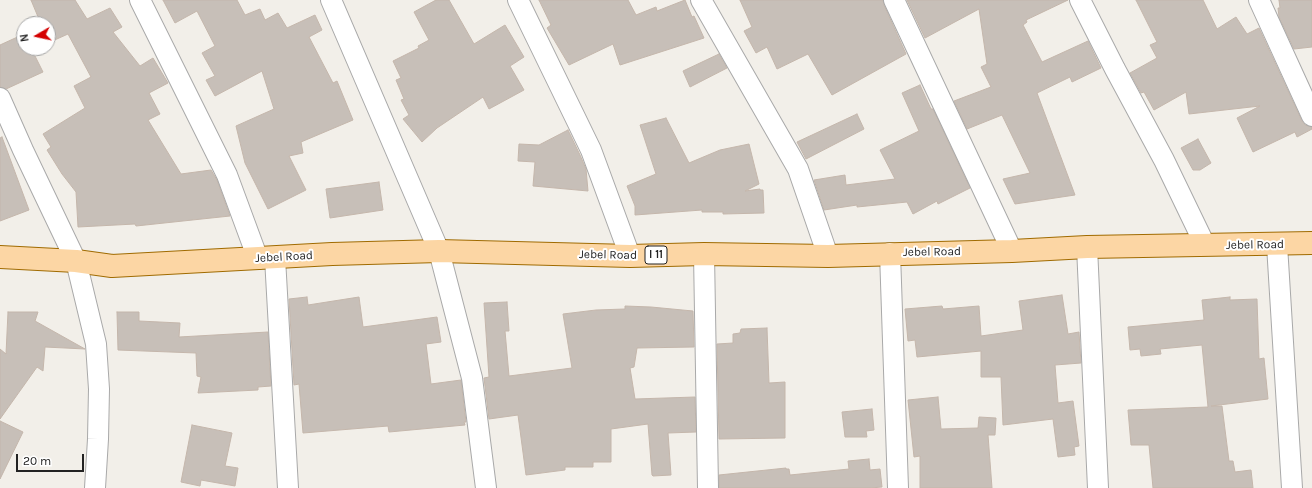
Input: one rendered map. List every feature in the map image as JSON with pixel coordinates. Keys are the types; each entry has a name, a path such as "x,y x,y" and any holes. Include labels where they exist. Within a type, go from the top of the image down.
{"main road":[{"name":"Jebel Road","path":"0,257 76,261 112,266 439,251 630,256 704,254 828,256 890,253 1012,251 1087,247 1277,245 1312,243"}],"street":[{"path":"140,0 227,175 266,258 288,488"},
{"path":"518,0 591,150 630,256"},
{"path":"701,0 798,169 828,256"},
{"path":"894,0 1012,251"},
{"path":"1080,0 1164,160 1205,245"},
{"path":"1259,0 1312,116"},
{"path":"337,1 439,251 472,378 486,488"},
{"path":"0,98 76,261 96,344 99,389 95,488"},
{"path":"1277,245 1292,488"},
{"path":"1087,247 1098,488"},
{"path":"890,253 898,488"},
{"path":"704,254 708,488"}],"building":[{"path":"31,0 75,0 87,19 110,8 122,27 113,32 140,66 153,58 168,83 149,93 160,114 148,120 181,174 211,170 217,180 230,216 136,226 135,224 78,227 76,192 62,174 47,150 51,147 43,134 85,108 74,86 91,77 68,34 56,39 56,16 38,16"},
{"path":"163,0 237,0 245,15 260,9 265,20 278,13 287,28 315,15 322,30 309,37 333,83 337,81 353,120 301,142 303,153 289,156 306,190 268,209 245,163 236,126 274,109 262,71 215,96 206,80 215,76 202,53 215,46 197,11 175,23"},
{"path":"436,0 449,0 474,44 505,25 524,57 510,66 524,90 489,109 483,97 437,128 422,142 403,119 409,115 401,100 404,99 396,80 401,78 393,61 419,48 418,46 429,40 414,12"},
{"path":"539,0 628,0 636,15 656,7 657,11 685,0 692,17 694,16 704,38 620,65 613,44 569,65 547,28 551,25"},
{"path":"740,0 883,0 906,54 832,95 808,54 777,69 767,47 756,53 744,31 752,27"},
{"path":"907,0 1068,0 1026,20 1027,22 1023,25 1042,62 1088,41 1101,68 1072,82 1070,77 1037,93 1075,195 1015,204 1003,179 1030,173 1002,115 967,129 954,101 991,87 981,67 987,64 979,9 925,38"},
{"path":"1136,0 1203,0 1217,29 1236,17 1247,34 1259,28 1302,121 1305,125 1312,127 1312,129 1297,137 1295,132 1253,152 1237,118 1260,106 1189,114 1186,92 1154,110 1144,92 1141,93 1130,73 1157,58 1150,45 1157,42"},
{"path":"1279,0 1312,0 1312,47 1294,49 1279,17"},
{"path":"16,38 16,56 35,56 43,72 6,89 0,87 0,45"},
{"path":"719,54 727,68 690,87 683,71"},
{"path":"920,85 931,109 933,109 970,188 938,204 937,201 913,214 907,202 857,207 857,205 824,210 814,180 845,175 846,185 895,179 880,150 919,131 902,93"},
{"path":"857,114 864,129 806,159 797,142"},
{"path":"666,118 689,163 720,150 749,144 759,184 745,191 763,190 764,213 723,214 723,212 702,212 702,210 635,215 635,206 627,186 656,174 640,125"},
{"path":"568,130 586,169 588,191 533,186 535,162 518,161 519,144 539,145"},
{"path":"2,137 29,210 0,221 0,138"},
{"path":"1198,139 1211,163 1200,170 1193,170 1181,148"},
{"path":"379,182 383,210 330,218 326,189"},
{"path":"1062,295 1068,334 1079,332 1081,363 1055,365 1058,403 1073,401 1079,446 1074,447 1075,455 1058,457 1053,419 1003,425 1001,377 981,377 981,351 917,357 915,340 908,341 905,309 942,306 943,309 979,306 981,336 1023,330 1019,301"},
{"path":"307,297 308,305 359,297 363,327 437,317 441,342 426,344 431,384 461,380 466,422 464,422 465,425 389,432 388,426 303,433 299,384 294,385 289,299"},
{"path":"1230,297 1230,300 1257,299 1259,359 1264,358 1268,399 1211,406 1222,406 1229,461 1233,461 1235,472 1251,470 1253,488 1153,488 1149,445 1131,445 1128,410 1208,407 1202,345 1160,349 1161,354 1141,356 1140,349 1130,350 1128,327 1204,320 1202,300"},
{"path":"507,302 509,331 505,331 509,376 572,368 563,314 596,310 625,309 625,306 693,311 694,347 637,348 634,367 630,368 635,399 695,397 696,432 668,433 671,475 652,475 648,424 611,429 611,462 593,462 593,467 565,467 565,470 526,475 518,415 489,419 484,378 489,377 484,303"},
{"path":"8,312 38,312 35,321 85,349 45,347 43,371 37,367 0,419 0,349 6,354"},
{"path":"117,312 139,312 139,321 180,323 179,337 268,332 271,386 258,387 258,390 198,393 201,377 197,376 196,353 118,350"},
{"path":"767,328 769,383 785,382 785,438 719,439 717,344 733,343 733,334 740,333 741,329"},
{"path":"938,397 941,429 978,428 979,417 996,418 995,435 988,435 992,488 920,488 920,456 914,457 908,400"},
{"path":"872,409 874,430 866,431 867,437 845,437 842,412"},
{"path":"0,421 23,432 0,479"},
{"path":"192,425 232,433 225,466 238,468 235,486 201,480 200,486 181,482"},
{"path":"869,459 870,470 880,469 882,487 719,488 719,475 786,468 789,469 790,475 849,469 848,461"}]}
